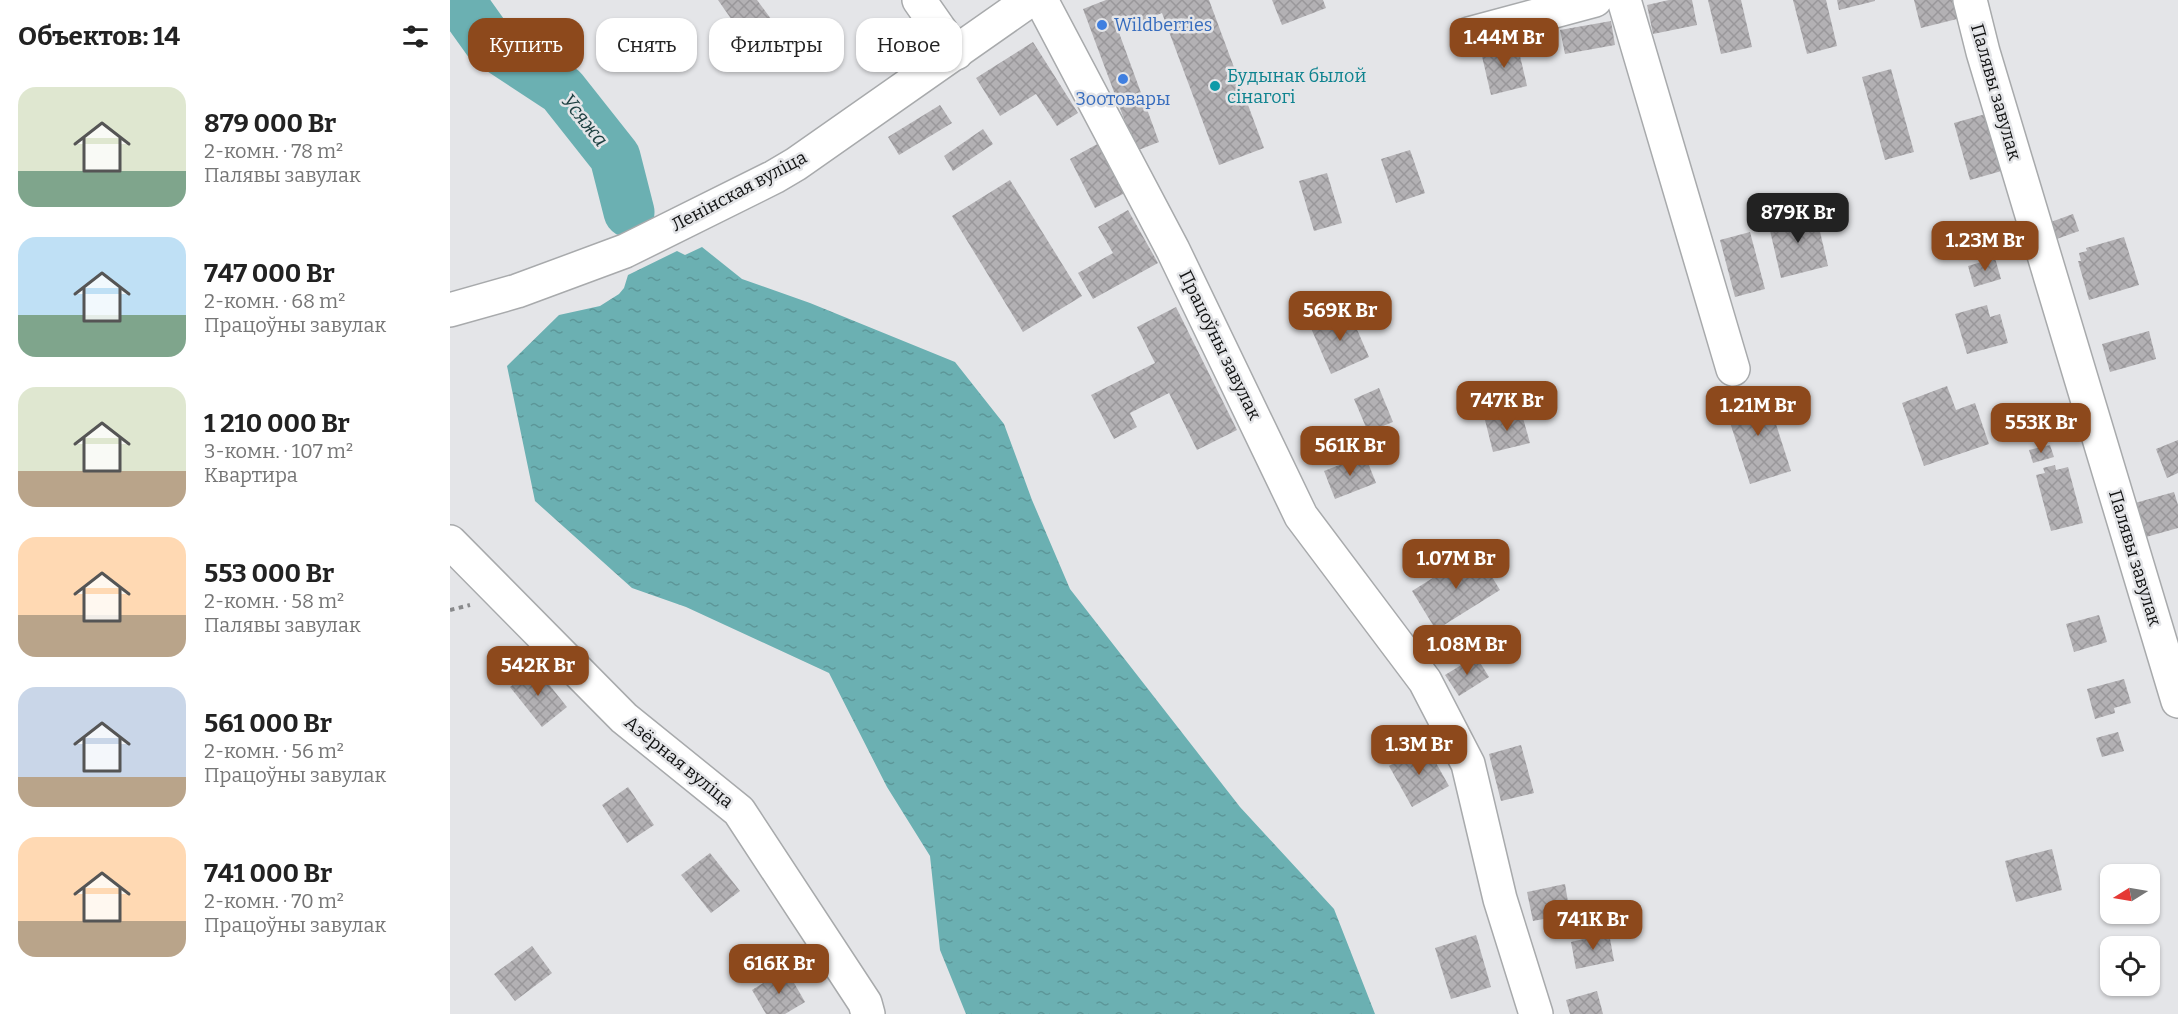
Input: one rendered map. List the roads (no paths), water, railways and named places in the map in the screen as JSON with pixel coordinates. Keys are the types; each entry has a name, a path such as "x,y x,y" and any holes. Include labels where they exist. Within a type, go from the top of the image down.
{"street":[{"path":"919,0 932,18"},
{"name":"Ленінская вуліца","path":"962,49 1030,0"},
{"name":"Працоўны завулак","path":"1041,0 1173,250 1301,516 1425,681 1468,764 1500,899 1536,1014"},
{"path":"1469,34 1595,0"},
{"path":"1624,0 1733,369"},
{"name":"Палявы завулак","path":"1970,0 1983,52 2178,701"},
{"name":"Ленінская вуліца","path":"450,310 517,291 624,250 774,177 929,72"},
{"name":"Азёрная вуліца","path":"450,542 624,718 739,811 864,1003 868,1014"}],"water":[{"path":"702,247 742,279 810,303 955,362 1004,424 1032,500 1070,589 1240,807 1334,909 1375,1014 966,1014 940,950 930,856 887,787 829,673 686,607 632,588 535,501 507,366 559,315 600,306 619,294 624,288 628,275 677,251 685,255"}],"waterway":[{"name":"Усяжа","path":"459,0 489,42 562,90 615,157 629,212"}],"place":[{"name":"Wildberries","path":"1102,25"},
{"name":"Зоотовары","path":"1123,79"},
{"name":"Будынак былой сінагогі","path":"1215,86"}]}
